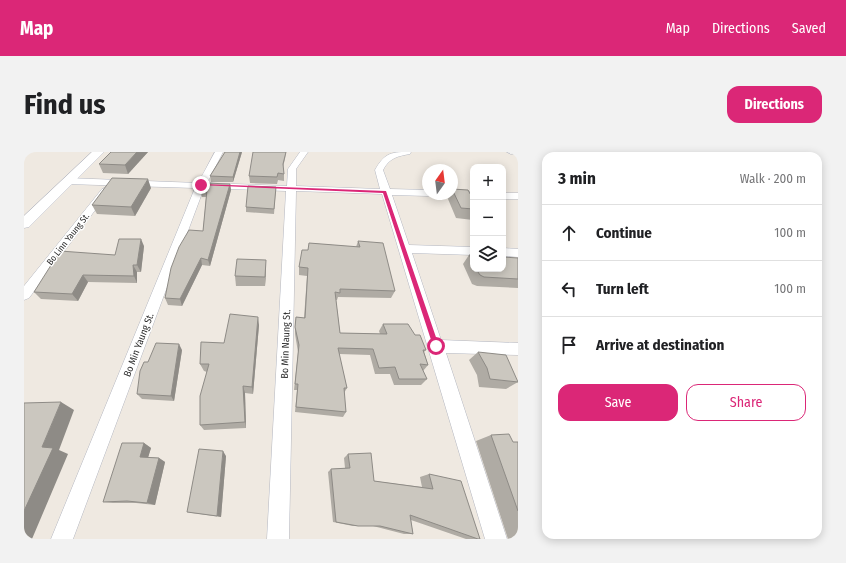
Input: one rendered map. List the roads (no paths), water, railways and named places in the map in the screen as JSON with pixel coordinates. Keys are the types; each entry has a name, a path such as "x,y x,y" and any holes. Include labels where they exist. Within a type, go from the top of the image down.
{"street":[{"path":"24,224 98,152"},
{"name":"Bo Min Yaung St.","path":"62,539 201,185 219,152"},
{"name":"Bo Min Naung St.","path":"278,539 292,169 304,152"},
{"path":"407,152 388,157 382,163 379,170 496,539"},
{"path":"511,152 518,152"},
{"path":"67,181 422,194"},
{"name":"Bo Linn Yaung St.","path":"24,295 112,183"},
{"path":"458,194 470,195"},
{"path":"506,196 518,196"},
{"path":"404,248 470,251"},
{"path":"506,252 518,253"},
{"path":"436,346 518,349"}]}
